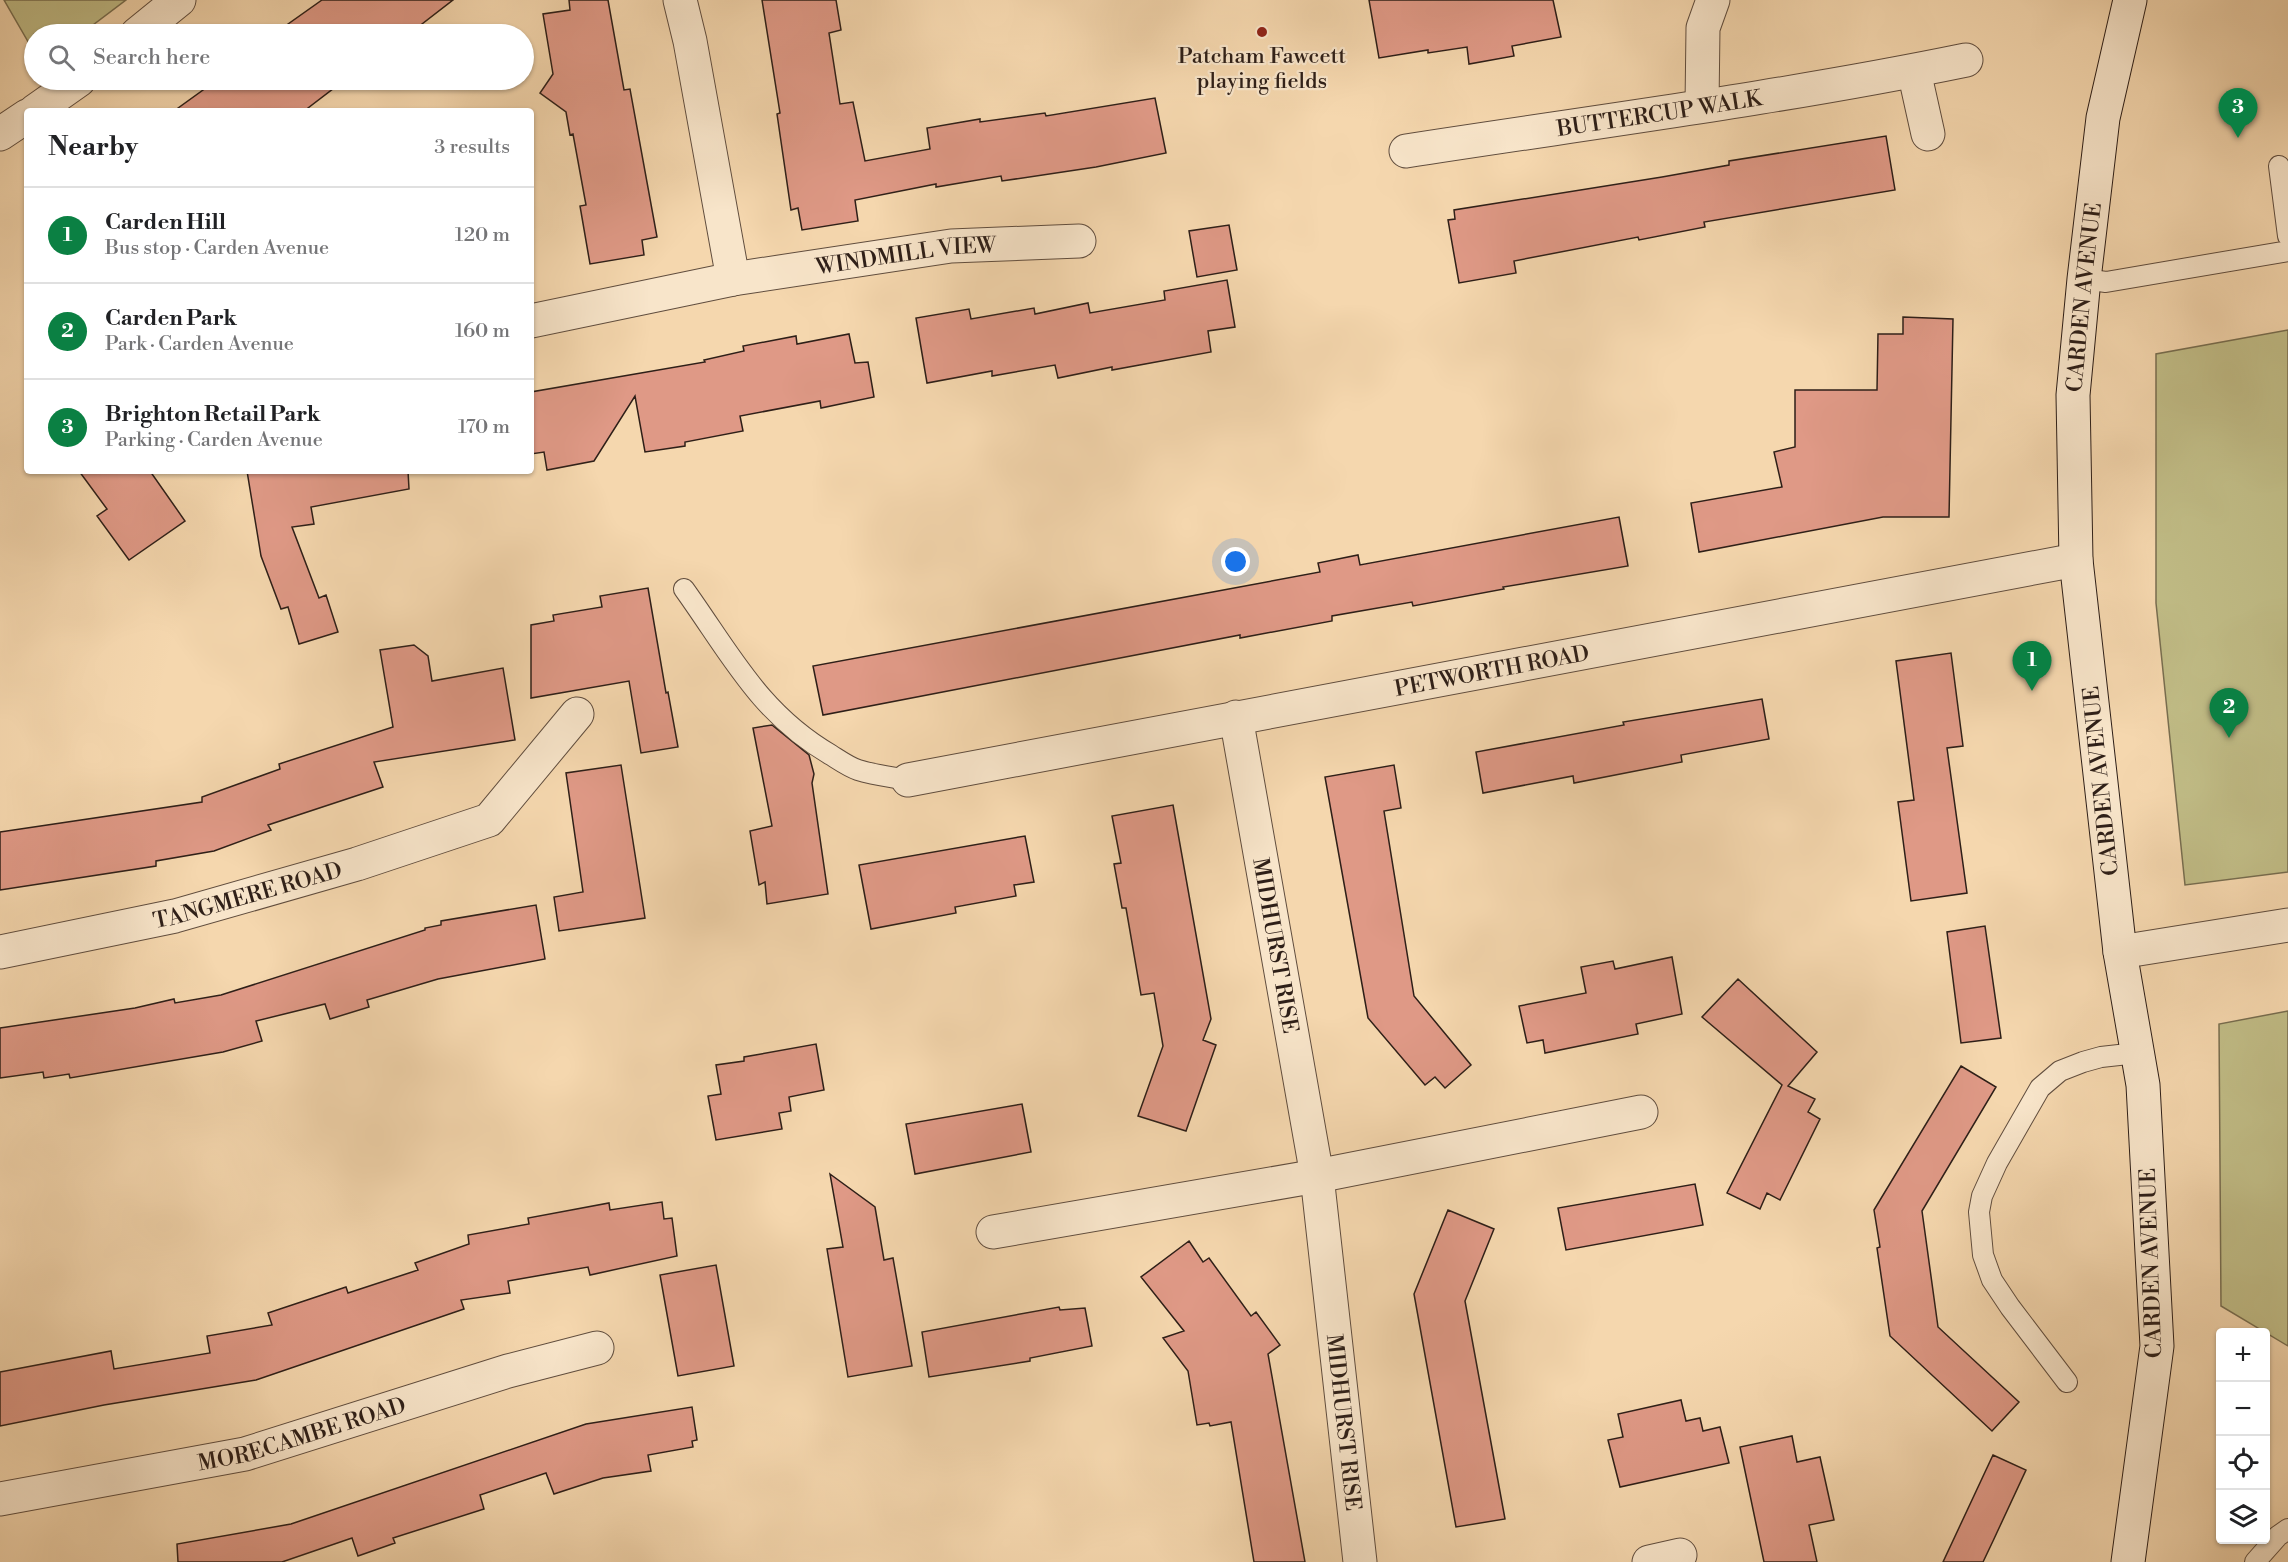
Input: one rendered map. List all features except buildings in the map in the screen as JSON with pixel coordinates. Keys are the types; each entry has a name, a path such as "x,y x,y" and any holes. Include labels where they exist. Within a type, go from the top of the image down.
{"street":[{"path":"149,24 179,0"},
{"path":"680,0 690,40 733,279"},
{"path":"1702,105 1702,28 1713,0"},
{"name":"CARDEN AVENUE","path":"2128,1562 2157,1346 2143,1085 2120,952 2076,560 2073,395 2103,118 2130,0"},
{"name":"BUTTERCUP WALK","path":"1406,151 1914,71 1966,60"},
{"path":"1914,71 1928,134"},
{"path":"39,108 65,90"},
{"path":"0,134 24,118"},
{"name":"WINDMILL VIEW","path":"534,320 733,279 951,246 1080,241"},
{"name":"PETWORTH ROAD","path":"908,780 2076,560"},
{"name":"TANGMERE ROAD","path":"0,952 175,916 357,864 489,820 577,714"},
{"name":"MIDHURST RISE","path":"1236,717 1317,1176 1360,1562"},
{"path":"2120,952 2288,925"},
{"path":"993,1232 1317,1176 1641,1112"},
{"name":"MORECAMBE ROAD","path":"0,1499 244,1454 508,1371 597,1348"}],"lane":[{"path":"2278,166 2288,236"},
{"path":"2084,279 2106,282 2288,251"},
{"path":"684,589 712,627 732,662 770,709 801,736 857,770 908,780"},
{"path":"2067,1382 1992,1280 1983,1255 1979,1212 1982,1196 1997,1163 2040,1088 2060,1071 2083,1062 2101,1057 2137,1053"},
{"path":"2255,1562 2278,1536 2288,1529"}],"shaded area":[{"path":"4,0 126,0 94,24 24,24 24,35"},
{"path":"2288,330 2288,872 2185,885 2156,603 2156,354"},
{"path":"2288,1011 2288,1346 2270,1335 2270,1328 2258,1328 2221,1306 2219,1024"}],"place":[{"name":"Patcham Fawcett playing fields","path":"1262,32"},
{"name":"Brighton Retail Park","path":"2238,138"},
{"name":"Carden Hill","path":"2032,691"},
{"name":"Carden Park","path":"2229,738"}]}
